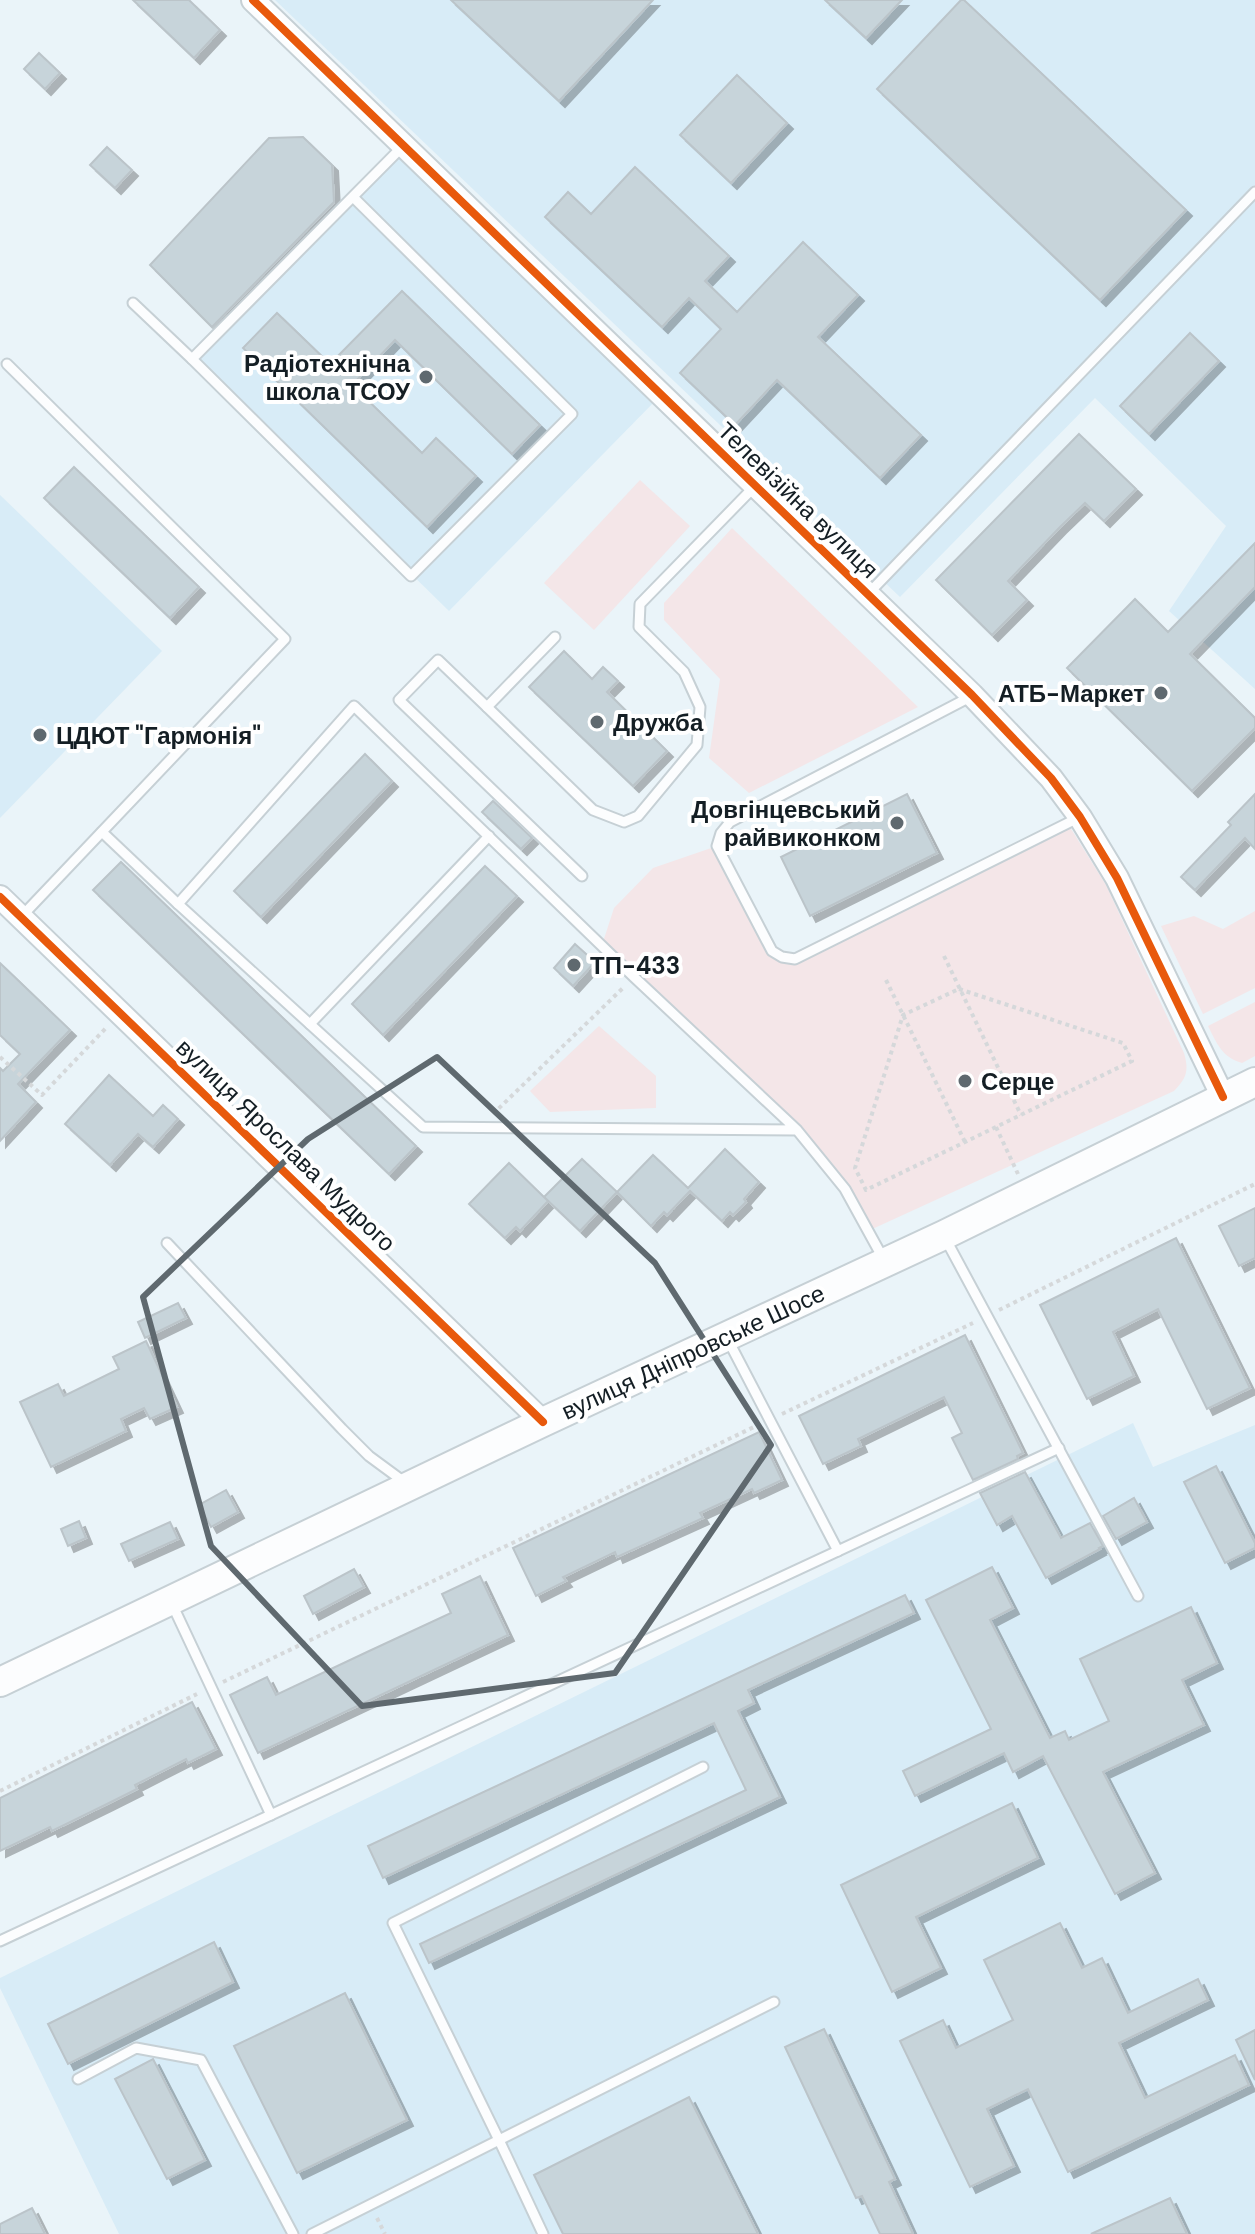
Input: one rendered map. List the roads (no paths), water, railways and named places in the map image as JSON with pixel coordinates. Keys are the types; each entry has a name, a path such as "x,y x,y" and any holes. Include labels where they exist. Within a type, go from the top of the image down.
{"main road":[{"name":"вулиця Дніпровське Шосе","path":"0,1682 543,1422 944,1235 1255,1082"}],"street":[{"name":"Телевізійна вулиця","path":"253,0 972,695 1051,778 1080,817 1117,878 1223,1097"},
{"name":"вулиця Ярослава Мудрого","path":"0,897 543,1422"}],"lane":[{"path":"192,359 403,146"},
{"path":"867,595 1255,192"},
{"path":"133,303 411,576 572,414 353,197"},
{"path":"7,364 285,639 21,917"},
{"path":"582,876 399,700 438,660 593,810 624,822 638,816 697,745 700,707 684,672 639,627 640,604 756,485"},
{"path":"487,707 555,637"},
{"path":"972,695 730,822 721,833 717,846 772,951 795,959 1080,817"},
{"path":"178,904 354,706 797,1130 845,1189 886,1262"},
{"path":"102,832 423,1127 797,1130"},
{"path":"310,1024 489,836"},
{"path":"944,1235 1138,1596"},
{"path":"167,1243 342,1429 369,1456 410,1486"},
{"path":"727,1337 838,1551"},
{"path":"0,1941 1059,1448"},
{"path":"171,1601 271,1815"},
{"path":"543,2234 393,1923 703,1767"},
{"path":"312,2234 774,2002"},
{"path":"78,2079 136,2048 201,2060 293,2234"}],"place":[{"name":"Радіотехнічна школа ТСОУ","path":"426,377"},
{"name":"АТБ-Маркет","path":"1161,693"},
{"name":"Дружба","path":"597,722"},
{"name":"ЦДЮТ \"Гармонія\"","path":"40,735"},
{"name":"Довгінцевський райвиконком","path":"897,823"},
{"name":"ТП-433","path":"574,965"},
{"name":"Серце","path":"965,1081"}]}
